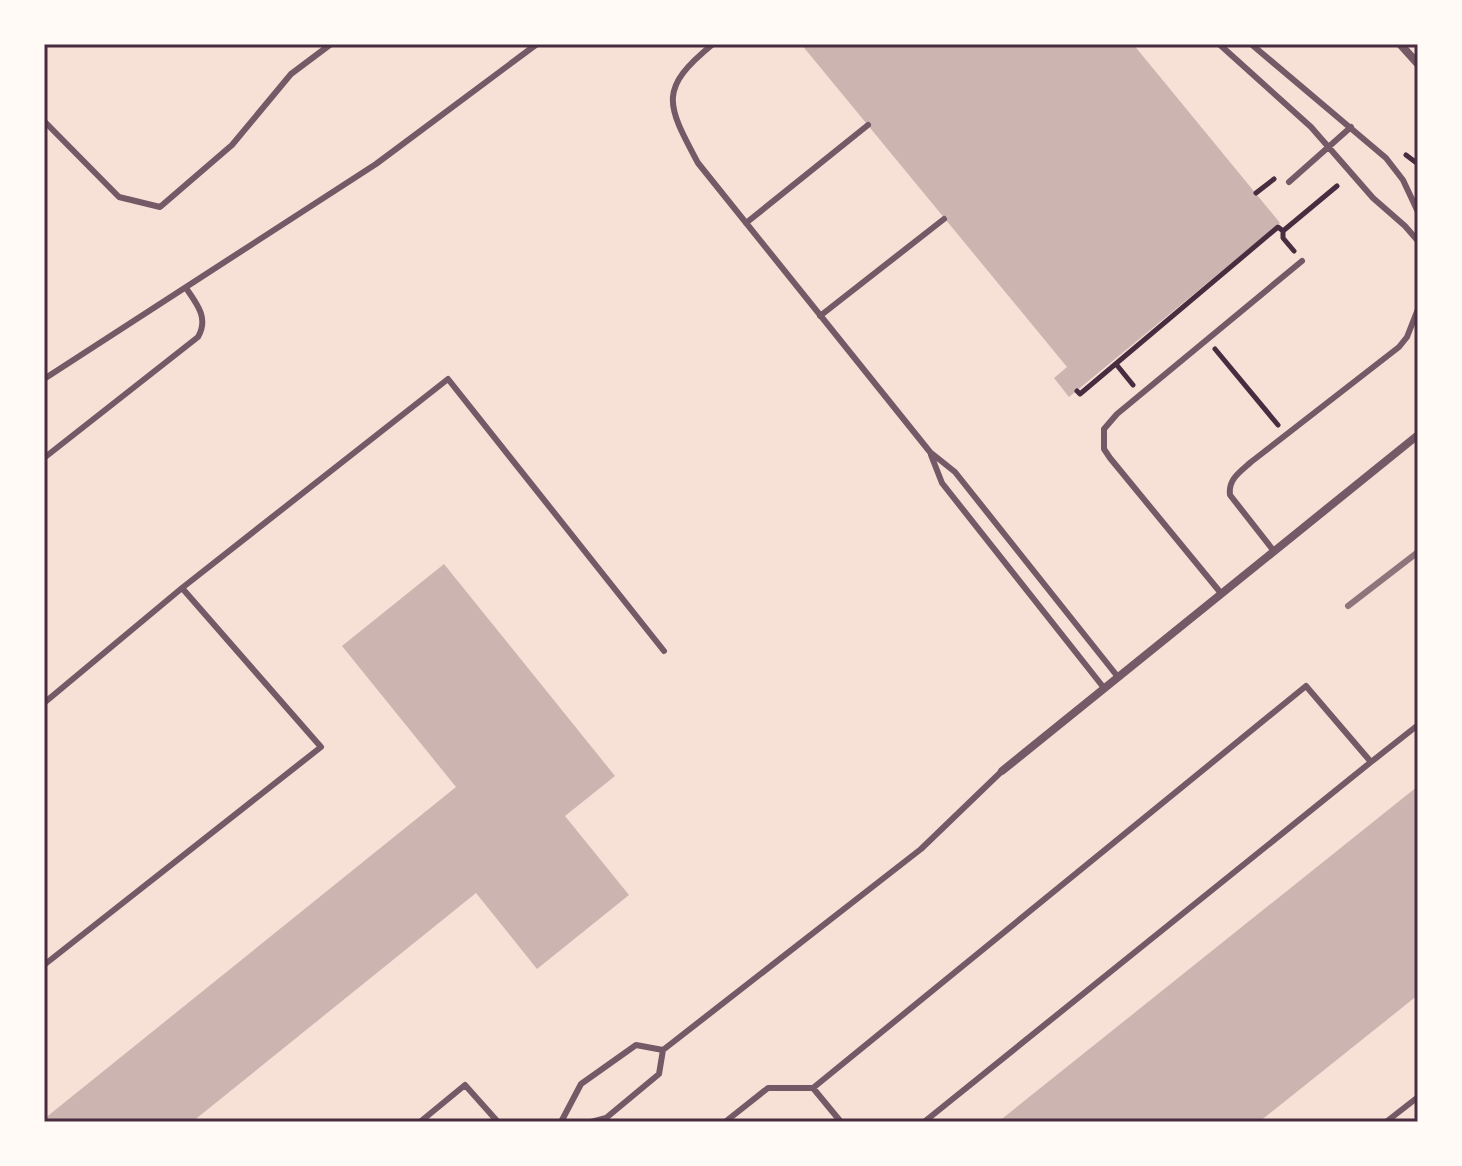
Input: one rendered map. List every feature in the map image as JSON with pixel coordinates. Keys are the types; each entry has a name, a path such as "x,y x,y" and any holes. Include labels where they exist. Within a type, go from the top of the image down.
{"street":[{"path":"1400,44 1418,64"},
{"path":"1002,771 1418,435"}],"lane":[{"path":"44,121 119,197 160,207 232,145 291,74 331,44"},
{"path":"44,379 376,164 537,44"},
{"path":"713,44 678,77 673,99 675,113 698,163 930,452 955,472 1118,677"},
{"path":"1219,44 1331,147 1373,198 1418,241"},
{"path":"1251,44 1351,127 1394,168 1410,192 1418,212"},
{"path":"746,223 868,125"},
{"path":"1289,182 1351,127"},
{"path":"820,316 944,219"},
{"path":"1220,592 1104,449 1104,429 1141,394 1302,261"},
{"path":"44,458 198,337 204,321 186,288"},
{"path":"1273,550 1230,495 1229,487 1233,480 1251,462 1399,347 1407,337 1418,309"},
{"path":"44,703 182,588 448,379 664,651"},
{"path":"930,452 942,483 1104,688"},
{"path":"44,965 321,747 182,588"},
{"path":"725,1122 768,1088 813,1088 1306,686 1371,762"},
{"path":"924,1122 1418,725"},
{"path":"591,1122 606,1118 659,1074 663,1050 921,849 1002,771"},
{"path":"561,1122 581,1084 625,1052 636,1045 663,1050"},
{"path":"420,1122 465,1085 498,1122"},
{"path":"813,1088 841,1122"},
{"path":"1386,1122 1418,1097"}],"path":[{"path":"1256,193 1276,177"},
{"path":"1077,391 1080,394 1278,227 1283,231 1337,186"},
{"path":"1217,351 1263,408"},
{"path":"1116,364 1141,394"}],"building":[{"path":"801,44 1133,44 1280,223 1069,397 1054,378 1067,367"},
{"path":"444,564 615,776 565,816 629,895 537,969 476,893 192,1122 44,1122 456,787 342,646"},
{"path":"1418,786 1418,995 1259,1122 998,1122"}],"railway":[{"path":"1348,606 1418,552"}]}
